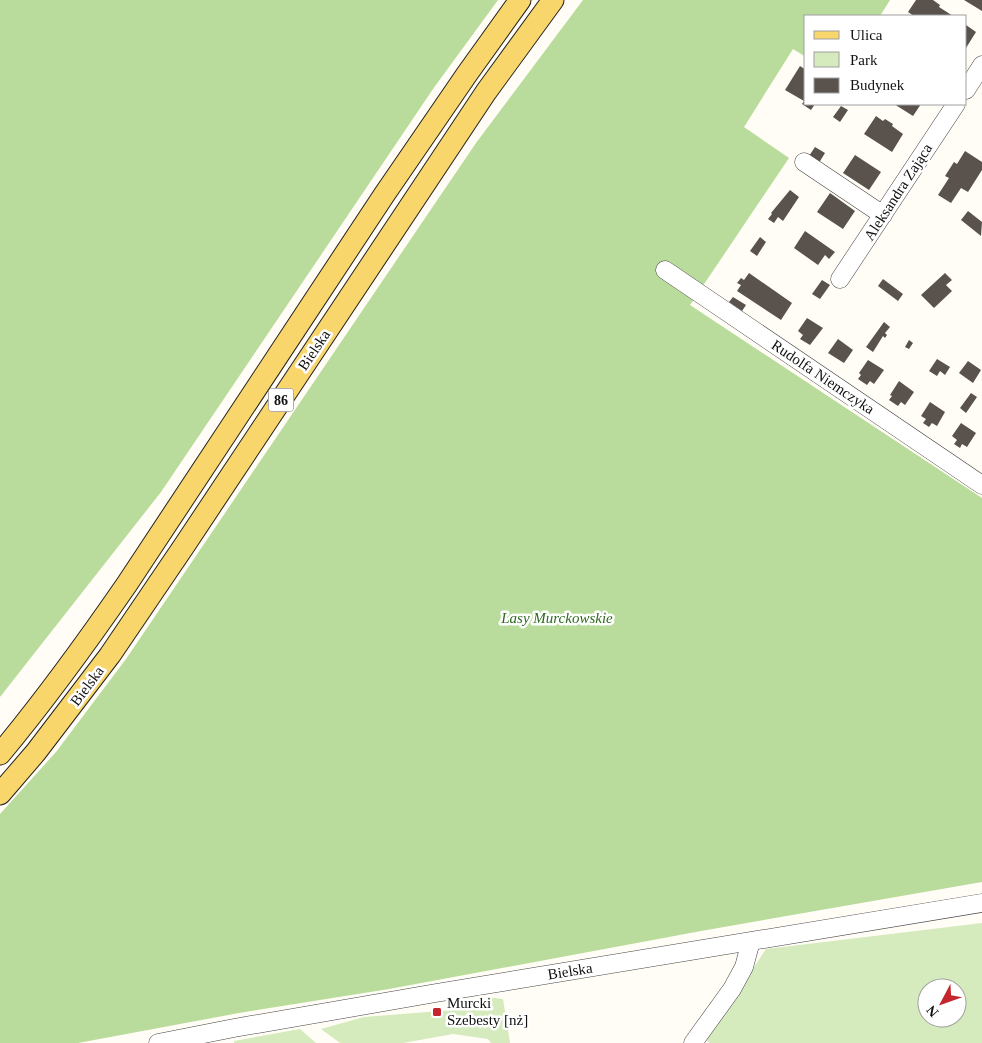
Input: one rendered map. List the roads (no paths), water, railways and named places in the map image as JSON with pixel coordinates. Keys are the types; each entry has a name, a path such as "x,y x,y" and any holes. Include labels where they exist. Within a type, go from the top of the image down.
{"main road":[{"name":"Bielska","path":"0,754 53,688 127,584 384,195 466,74 520,0"},
{"name":"Bielska","path":"0,794 36,752 110,654 179,554 486,92 553,0"}],"street":[{"path":"967,88 982,65"},
{"name":"Aleksandra Zająca","path":"840,280 955,105"},
{"path":"804,162 883,214"},
{"name":"Rudolfa Niemczyka","path":"665,270 982,485"},
{"name":"Bielska","path":"158,1043 436,993 982,903"},
{"path":"693,1043 732,988 744,967 751,941"}],"place":[{"name":"Murcki Szebesty [nż]","path":"437,1012"}],"park label":[{"name":"Lasy Murckowskie","path":"557,618"}]}
